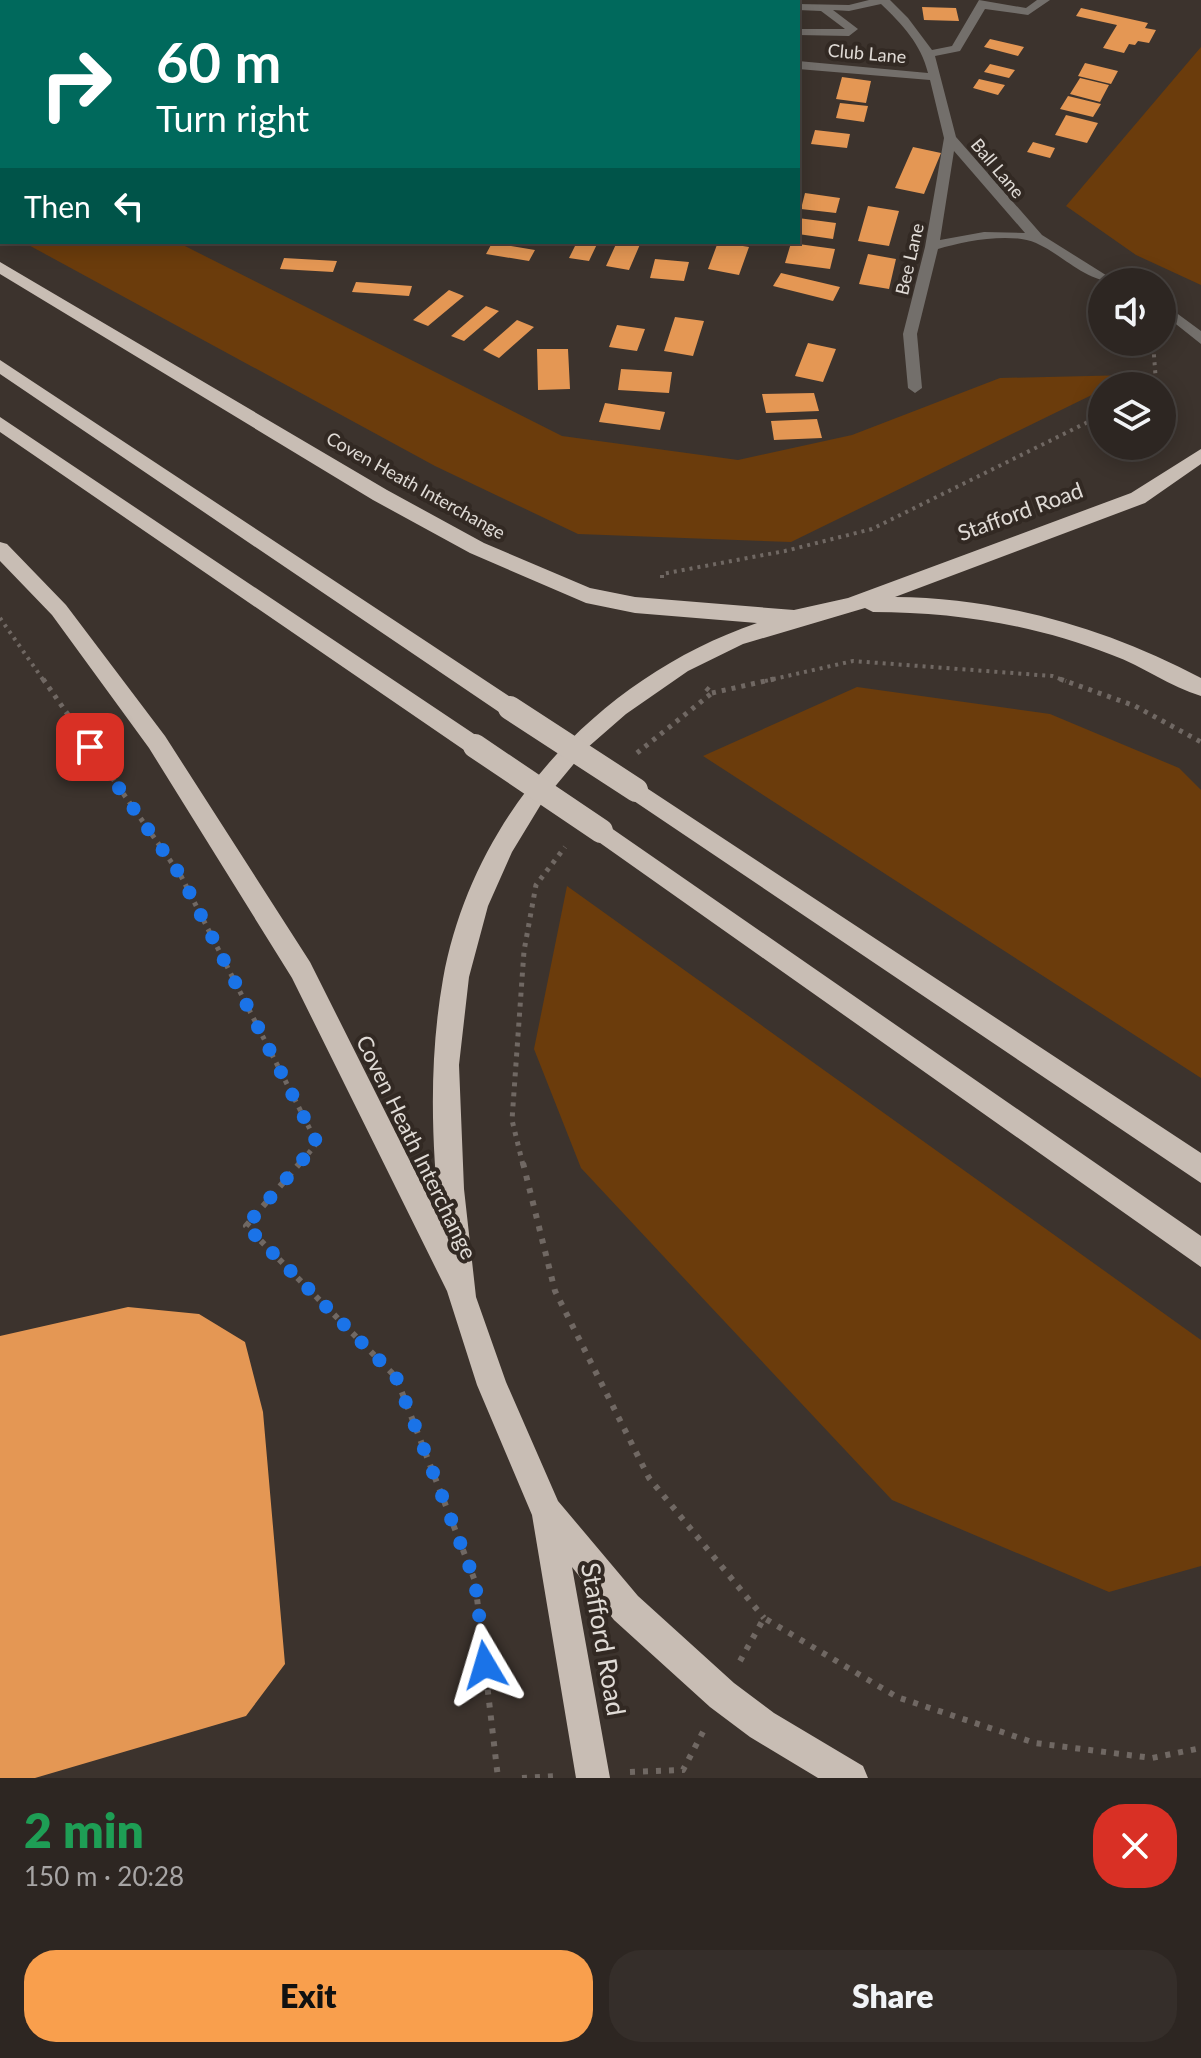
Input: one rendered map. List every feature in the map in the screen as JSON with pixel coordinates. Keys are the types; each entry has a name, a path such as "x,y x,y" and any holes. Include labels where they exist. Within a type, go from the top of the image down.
{"highway":[{"name":"Coven Heath Interchange","path":"0,267 380,495 538,577 586,595 635,605 794,618 851,605"},
{"path":"0,366 1201,1169"},
{"path":"0,423 601,831 1201,1253"},
{"name":"Stafford Road","path":"851,605 1138,498 1201,455"},
{"name":"Coven Heath Interchange","path":"0,549 59,610 157,742 301,970 462,1297"},
{"path":"851,605 920,603 1010,615 1112,644 1201,688"},
{"path":"794,618 736,638 680,665 618,708 579,742 535,794 502,847 476,906 456,977 446,1065 450,1189 462,1297 492,1385 547,1512 626,1608 722,1695 762,1725 851,1778"},
{"name":"Stafford Road","path":"547,1512 594,1776"}],"street":[{"path":"800,7 820,4 849,8 884,0"},
{"name":"Ball Lane","path":"884,0 904,20 929,54 950,138 1037,238 1088,269"},
{"path":"929,54 956,49 984,2 1028,12 1044,0"},
{"path":"800,32 845,34 852,29 820,4"},
{"name":"Club Lane","path":"800,65 934,77"},
{"name":"Bee Lane","path":"915,388 910,334 932,247 950,138"},
{"path":"932,247 965,235 986,233 1037,238"},
{"path":"1176,313 1199,323"},
{"path":"1176,318 1201,339"}],"path":[{"path":"0,618 181,876 317,1143 246,1226 396,1377 475,1581 498,1778"},
{"path":"712,693 853,661 1052,676 1135,706 1201,742"},
{"path":"522,1778 683,1770 764,1618 897,1697 1035,1743 1152,1758 1201,1748"}],"shaded area":[{"path":"1201,47 1201,285 1176,273 1176,268 1164,268 1136,255 1066,206"},
{"path":"27,244 181,244 562,436 738,460 852,435 1000,378 1088,376 1088,397 791,542 578,534 435,466"},
{"path":"857,687 1050,714 1179,768 1201,790 1201,1078 703,756"},
{"path":"567,886 1201,1340 1201,1566 1109,1592 892,1500 581,1168 534,1049"}],"building":[{"path":"922,7 956,8 959,21 924,20"},
{"path":"1081,8 1148,23 1145,28 1156,30 1149,43 1138,41 1135,45 1129,44 1124,53 1103,48 1117,25 1076,16"},
{"path":"990,39 1024,47 1018,56 984,47"},
{"path":"1085,63 1118,71 1111,84 1078,76"},
{"path":"990,64 1015,70 1009,78 984,72"},
{"path":"842,77 871,81 866,103 836,99"},
{"path":"1080,78 1109,85 1100,102 1070,94"},
{"path":"979,79 1005,85 998,95 973,88"},
{"path":"1068,96 1101,104 1093,117 1060,109"},
{"path":"840,103 868,106 864,122 836,118"},
{"path":"1066,115 1098,123 1087,143 1055,135"},
{"path":"815,130 850,134 847,148 811,144"},
{"path":"1033,142 1055,148 1050,158 1027,152"},
{"path":"913,147 941,153 924,194 895,188"},
{"path":"805,193 840,198 836,213 801,209"},
{"path":"868,206 899,211 889,246 858,241"},
{"path":"800,218 836,223 833,239 800,234"},
{"path":"491,244 535,250 529,261 486,254"},
{"path":"576,244 597,244 589,261 569,258"},
{"path":"616,244 640,244 629,270 606,266"},
{"path":"717,244 749,247 739,275 708,269"},
{"path":"791,244 835,249 830,269 785,263"},
{"path":"868,254 896,259 889,289 859,284"},
{"path":"284,258 337,261 333,272 280,269"},
{"path":"655,259 689,262 684,281 650,278"},
{"path":"781,273 840,287 833,301 773,286"},
{"path":"356,282 412,286 409,296 352,292"},
{"path":"449,290 464,296 428,326 413,320"},
{"path":"486,306 499,311 464,341 451,336"},
{"path":"675,317 704,321 693,356 664,351"},
{"path":"517,320 534,327 499,358 483,350"},
{"path":"617,325 645,329 637,351 609,347"},
{"path":"808,343 836,349 823,382 795,376"},
{"path":"537,349 568,349 570,389 538,390"},
{"path":"621,369 672,372 669,393 618,390"},
{"path":"814,393 819,411 766,413 762,394"},
{"path":"605,403 665,412 660,430 599,422"},
{"path":"817,419 822,438 774,440 771,421"},
{"path":"128,1307 199,1314 245,1342 263,1412 285,1664 246,1716 35,1778 0,1778 0,1336"}],"route":[{"path":"90,747 181,876 317,1143 246,1226 396,1377 475,1581 485,1665"}]}
